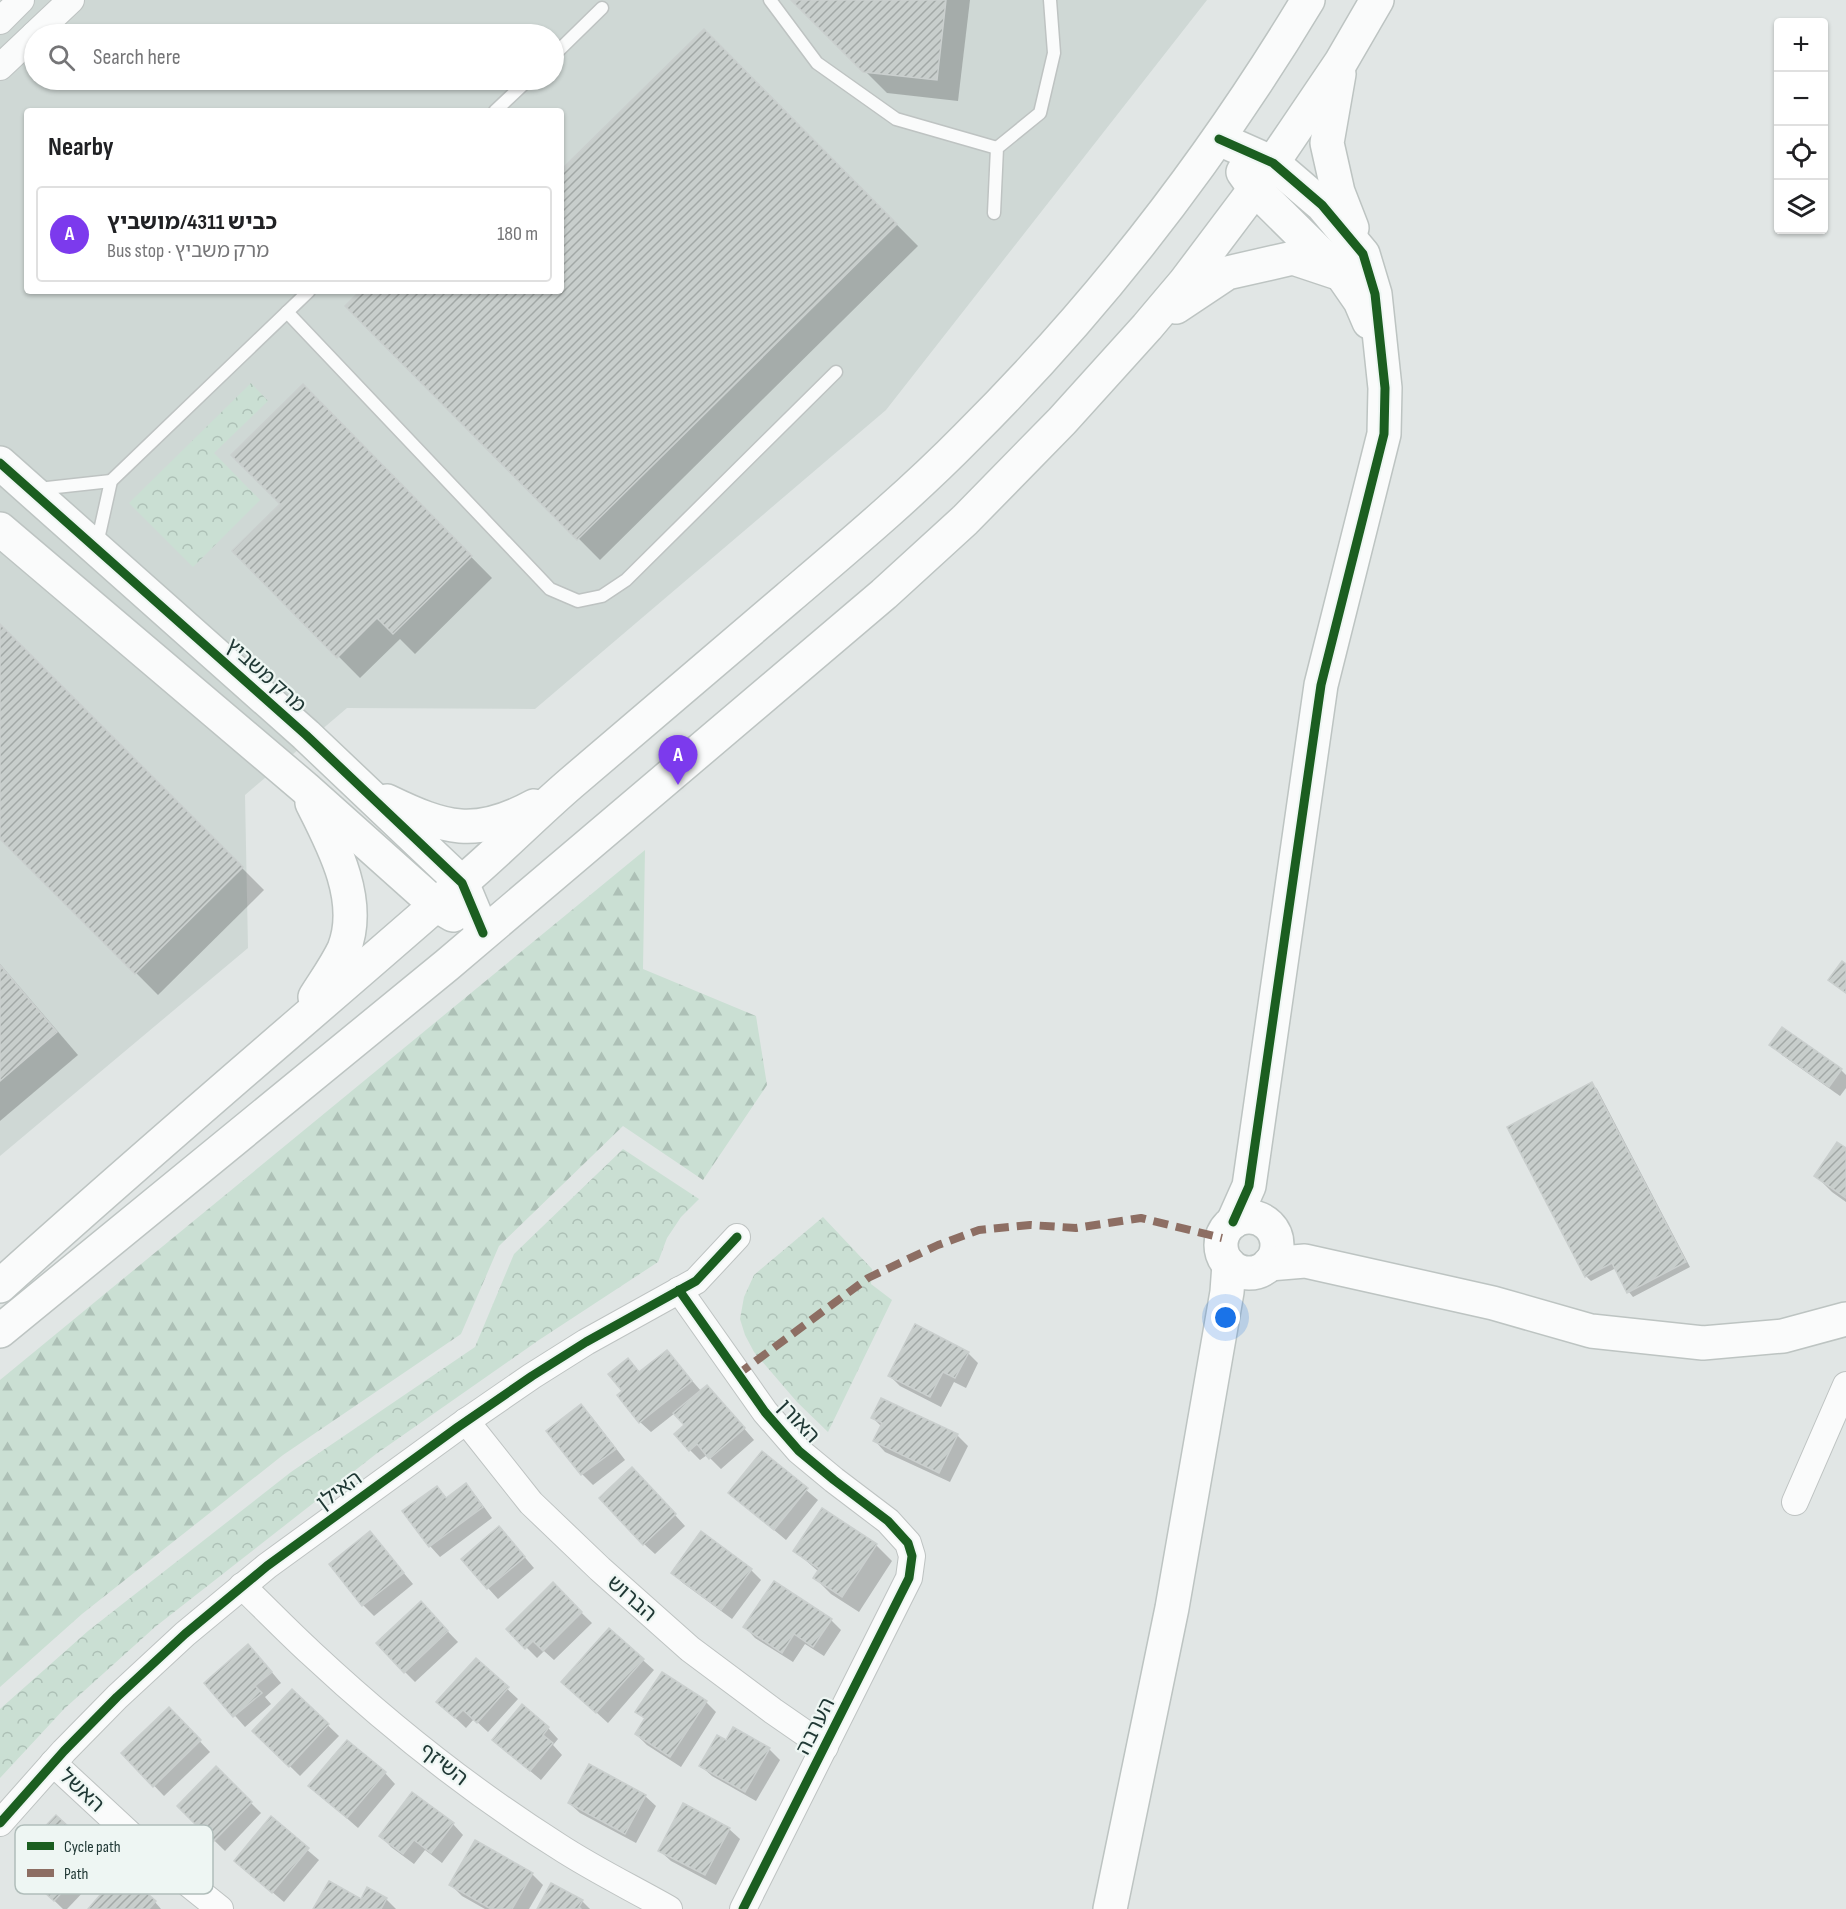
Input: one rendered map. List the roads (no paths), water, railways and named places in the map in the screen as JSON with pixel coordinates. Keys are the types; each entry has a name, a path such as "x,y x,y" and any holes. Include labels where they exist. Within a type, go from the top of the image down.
{"main road":[{"path":"0,1286 110,1187 462,883 564,789 853,542 966,438 1045,354 1125,261 1219,139 1308,0"},
{"path":"0,1331 483,933 874,602 965,520 1062,421 1185,282 1264,176 1341,62 1377,0"},
{"path":"1341,62 1327,143 1353,264"},
{"path":"1110,1909 1249,1253 1249,1186 1321,685 1384,434 1386,388 1375,294 1353,264 1322,205 1264,176 1219,139"},
{"path":"1147,327 1227,273 1293,258 1353,264"},
{"name":"מרק משביץ","path":"0,463 364,789 462,883 483,933"},
{"path":"0,529 305,788 436,905 483,933"},
{"path":"291,1032 334,968 344,947 351,910 338,858 305,788"},
{"path":"364,789 436,822 477,827 501,821 564,789"},
{"path":"1249,1253 1305,1261 1493,1303 1591,1331 1703,1343 1783,1336 1846,1319"}],"street":[{"path":"0,21 21,0"},
{"path":"46,24 71,0"},
{"path":"0,68 24,45"},
{"name":"האילן","path":"0,1823 53,1763 117,1697 185,1634 242,1586 339,1512 466,1421 586,1342 696,1281 736,1237"},
{"name":"האורן","path":"679,1290 765,1412 799,1451 888,1521 908,1543 912,1556"},
{"path":"1795,1502 1846,1385"},
{"name":"הברוש","path":"466,1421 531,1503 600,1569 690,1649 825,1747"},
{"name":"הערבה","path":"743,1909 909,1578 912,1556"},
{"name":"השיזף","path":"242,1586 310,1653 490,1800 559,1847 669,1909"},
{"name":"האשל","path":"53,1763 120,1825"},
{"name":"האשל","path":"201,1894 220,1909"}],"lane":[{"path":"770,0 817,63 896,119 997,148"},
{"path":"994,213 997,148 1040,113 1054,53 1050,0"},
{"path":"564,45 602,8"},
{"path":"498,108 517,90"},
{"path":"96,548 111,481 306,294"},
{"path":"287,312 550,589 578,602 602,596 626,580 836,372"},
{"path":"32,490 111,481"}],"place":[{"name":"כביש 4311/מושביץ","path":"678,785"}]}
